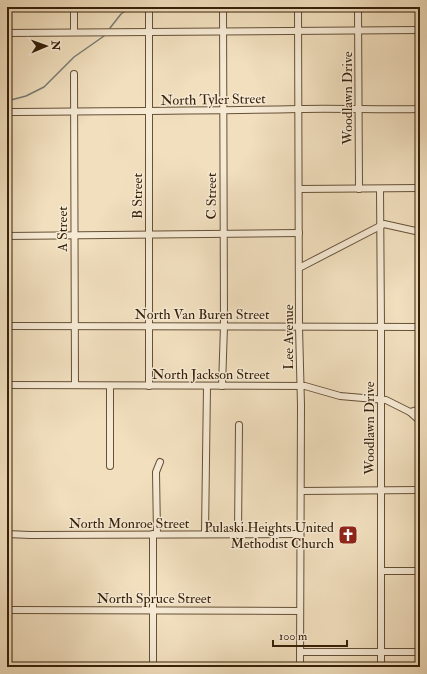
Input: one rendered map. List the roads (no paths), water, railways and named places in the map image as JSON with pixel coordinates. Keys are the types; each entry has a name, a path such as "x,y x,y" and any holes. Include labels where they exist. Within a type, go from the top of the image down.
{"street":[{"path":"74,7 74,32"},
{"name":"B Street","path":"149,7 149,386"},
{"name":"C Street","path":"222,7 224,326 222,386"},
{"name":"Lee Avenue","path":"298,7 299,327 301,405 300,667"},
{"name":"Woodlawn Drive","path":"358,7 359,189"},
{"path":"7,33 420,30"},
{"name":"A Street","path":"74,74 75,385"},
{"name":"North Tyler Street","path":"7,112 420,109"},
{"name":"Woodlawn Drive","path":"380,188 381,667"},
{"path":"299,189 420,188"},
{"path":"299,268 380,225 387,224 420,232"},
{"path":"7,236 299,233"},
{"name":"North Van Buren Street","path":"7,326 420,327"},
{"name":"North Jackson Street","path":"7,385 300,386 340,396 386,400 410,412 420,421"},
{"path":"110,386 110,466"},
{"path":"205,534 207,386"},
{"path":"410,412 420,409"},
{"path":"238,535 239,425"},
{"path":"153,667 156,472 160,462"},
{"path":"301,491 420,490"},
{"name":"North Monroe Street","path":"7,534 300,534"},
{"path":"381,571 420,571"},
{"name":"North Spruce Street","path":"7,610 300,611"},
{"path":"300,652 420,652"}],"waterway":[{"path":"110,28 121,14 131,7"},
{"path":"7,101 26,96 44,87 74,57 104,36"}],"place":[{"name":"Pulaski Heights United Methodist Church","path":"348,535"}]}
